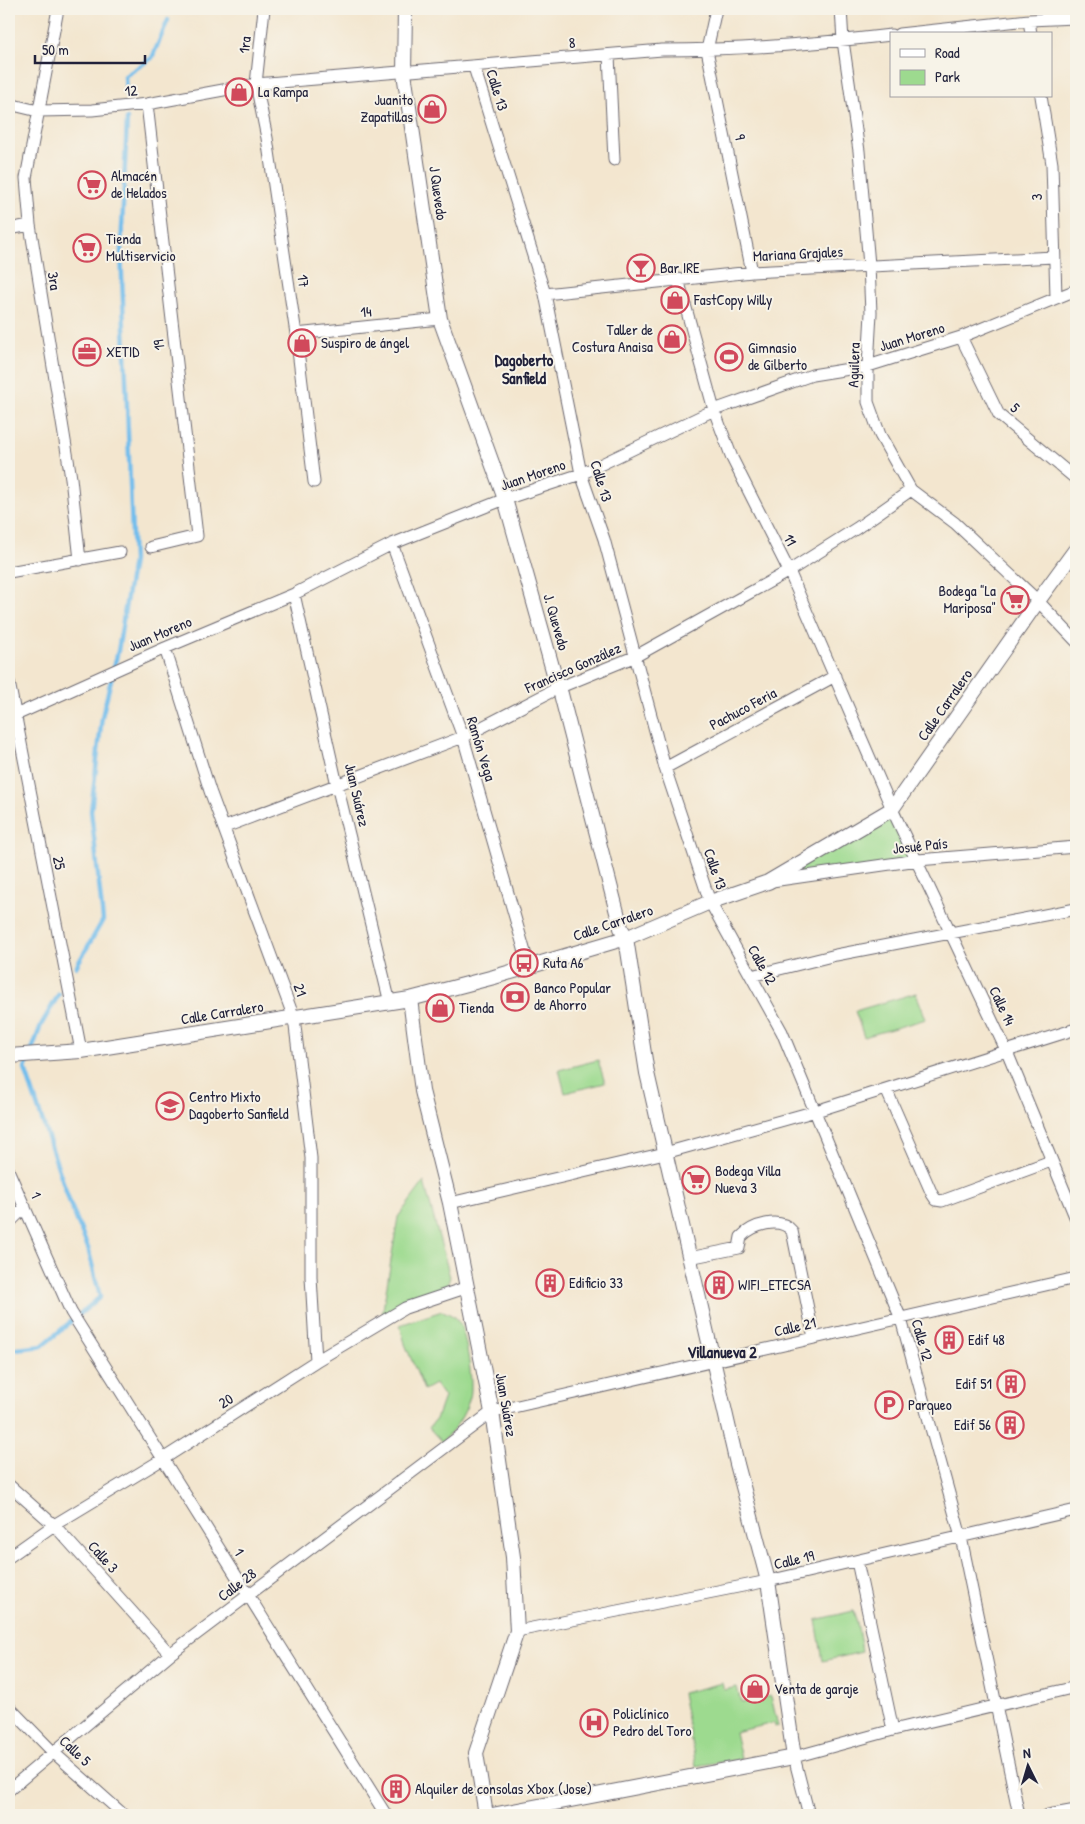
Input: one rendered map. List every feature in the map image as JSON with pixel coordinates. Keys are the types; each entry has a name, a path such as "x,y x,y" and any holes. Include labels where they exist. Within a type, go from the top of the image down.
{"street":[{"name":"3ra","path":"58,9 26,178 30,226 71,478 80,560"},
{"name":"1ra","path":"256,84 264,9"},
{"name":"J Quevedo","path":"406,9 404,72 440,319"},
{"name":"9","path":"716,9 707,50 752,272"},
{"name":"Aguilera","path":"841,9 843,41 860,150 870,265 871,313 868,402 880,435 911,490 955,523 1038,601 1076,641"},
{"path":"918,32 1029,20 1076,18"},
{"path":"1029,20 1032,32"},
{"name":"8","path":"256,84 662,50 707,50 843,41 890,35"},
{"path":"609,55 614,160"},
{"name":"Calle 13","path":"474,67 545,294 581,474 604,539 665,768 710,902"},
{"name":"12","path":"9,104 38,111 92,110 147,104 256,84"},
{"name":"17","path":"256,84 267,138 296,334 314,482"},
{"name":"3","path":"1041,98 1052,164 1056,298"},
{"name":"19","path":"147,104 197,536 151,547"},
{"path":"9,229 30,226"},
{"name":"Mariana Grajales","path":"545,294 752,272 1054,256"},
{"name":"11","path":"678,279 714,410 732,458 789,571 892,809"},
{"name":"Juan Moreno","path":"12,716 165,648 294,594 392,544 505,499 581,474 714,410 812,375 868,366 961,337 1076,290"},
{"name":"14","path":"296,334 440,319"},
{"name":"J. Quevedo","path":"440,319 505,499 561,694 621,928 626,938 647,1073 737,1464 768,1581 794,1757"},
{"name":"5","path":"961,337 999,416 1076,479"},
{"name":"Francisco González","path":"225,827 463,737 558,688 636,656 789,571 857,528 911,490"},
{"name":"Ramón Vega","path":"392,544 463,737 529,966"},
{"name":"Calle Carralero","path":"10,1056 81,1051 410,999 626,938 710,902 768,882 892,809 1076,549"},
{"path":"9,572 120,552"},
{"name":"Juan Suárez","path":"294,594 337,785 390,1003"},
{"name":"21","path":"165,648 210,791 225,827 294,1018 311,1158 311,1277 316,1361"},
{"name":"Pachuco Feria","path":"665,768 835,676"},
{"name":"25","path":"9,682 12,716 81,1051"},
{"name":"Calle 14","path":"892,809 918,860 1007,1052 1076,1219"},
{"name":"Josué País","path":"768,882 918,860 1076,847"},
{"name":"Calle 12","path":"710,902 782,1032 900,1319 961,1537 998,1706 1019,1815"},
{"path":"751,976 836,955 1076,909"},
{"name":"Juan Suárez","path":"410,999 422,1091 450,1203 492,1412 512,1557 516,1631 476,1753 486,1815"},
{"path":"450,1203 665,1153 816,1111 1076,1029"},
{"path":"886,1089 936,1200 942,1201 1051,1161"},
{"name":"1","path":"9,1172 71,1312 82,1331 386,1815"},
{"path":"9,1223 25,1207"},
{"path":"689,1258 739,1248 741,1237 753,1227 780,1222 787,1225 793,1234 814,1338"},
{"name":"Calle 21","path":"492,1412 1076,1278"},
{"name":"20","path":"9,1557 54,1525 163,1459 316,1361 405,1308 468,1287"},
{"name":"Calle 28","path":"9,1790 170,1654 492,1412"},
{"name":"Calle 3","path":"9,1485 54,1525 170,1654"},
{"name":"Calle 19","path":"516,1631 768,1581 1076,1510"},
{"path":"857,1561 893,1730"},
{"path":"492,1815 794,1757 893,1730 1076,1687"},
{"name":"Calle 5","path":"9,1707 53,1752 124,1815"},
{"path":"794,1757 809,1815"},
{"path":"1048,1815 1076,1810"}],"green space":[{"path":"892,809 918,860 768,882"},
{"path":"916,993 926,1019 864,1037 855,1011"},
{"path":"598,1060 605,1083 565,1093 559,1070"},
{"path":"424,1182 450,1277 447,1286 442,1290 382,1316 398,1217"},
{"path":"442,1311 452,1316 460,1324 467,1349 471,1391 462,1416 442,1442 429,1428 436,1419 444,1397 435,1384 424,1390 405,1344 400,1325"},
{"path":"853,1611 857,1622 862,1652 823,1661 816,1620"},
{"path":"722,1683 724,1690 737,1687 741,1703 771,1696 778,1726 775,1727 774,1723 735,1732 741,1759 696,1766 682,1693"}],"waterway":[{"path":"126,95 125,76 152,58 168,20"},
{"path":"76,967 103,920 91,811 102,717 118,651 133,561 121,250 127,119"},
{"path":"9,1350 42,1346 100,1297 88,1248 70,1203 25,1069 41,1025 59,994"}],"place":[{"name":"La Rampa","path":"239,92"},
{"name":"Juanito Zapatillas","path":"432,109"},
{"name":"Almacén de Helados","path":"92,185"},
{"name":"Tienda Multiservicio","path":"87,248"},
{"name":"Bar IRE","path":"641,268"},
{"name":"FastCopy Willy","path":"675,300"},
{"name":"Taller de Costura Anaisa","path":"672,339"},
{"name":"Suspiro de ángel","path":"302,343"},
{"name":"XETID","path":"87,352"},
{"name":"Gimnasio de Gilberto","path":"729,357"},
{"name":"Bodega \"La Mariposa\"","path":"1015,600"},
{"name":"Ruta A6","path":"524,963"},
{"name":"Banco Popular de Ahorro","path":"515,997"},
{"name":"Tienda","path":"440,1008"},
{"name":"Centro Mixto Dagoberto Sanfield","path":"170,1106"},
{"name":"Bodega Villa Nueva 3","path":"696,1180"},
{"name":"Edificio 33","path":"550,1283"},
{"name":"WIFI_ETECSA","path":"719,1285"},
{"name":"Edif 48","path":"949,1340"},
{"name":"Edif 51","path":"1011,1384"},
{"name":"Parqueo","path":"889,1405"},
{"name":"Edif 56","path":"1010,1425"},
{"name":"Venta de garaje","path":"755,1689"},
{"name":"Policlínico Pedro del Toro","path":"594,1723"},
{"name":"Alquiler de consolas Xbox (Jose)","path":"396,1789"}],"district":[{"name":"Dagoberto Sanfield","path":"524,369"},
{"name":"Villanueva 2","path":"722,1352"}]}
